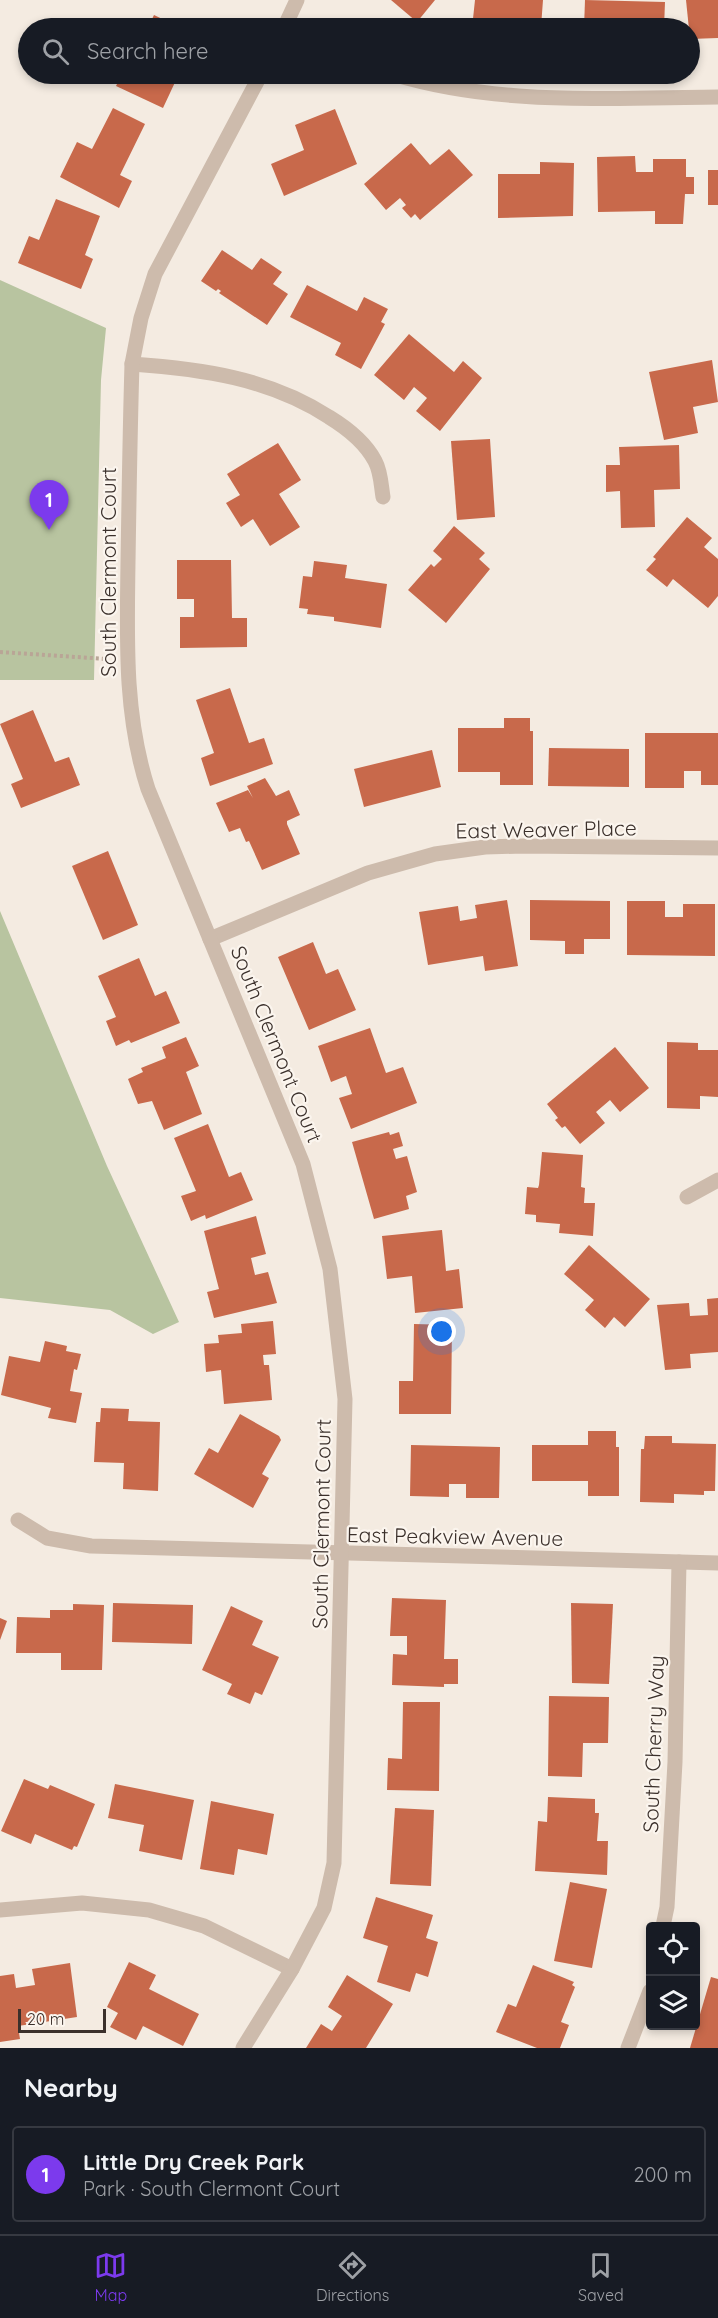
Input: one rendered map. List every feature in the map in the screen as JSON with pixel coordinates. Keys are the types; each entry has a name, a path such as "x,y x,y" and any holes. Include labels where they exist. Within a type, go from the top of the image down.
{"street":[{"path":"289,18 297,0"},
{"name":"South Clermont Court","path":"243,2048 292,1969 324,1908 334,1863 345,1399 330,1269 303,1164 148,789 138,758 130,712 127,660 132,364 141,318 155,274 256,84"},
{"path":"434,84 506,96 545,99 718,97"},
{"path":"132,364 176,367 246,380 280,390 311,405 342,425 369,451 376,463 383,496"},
{"name":"East Weaver Place","path":"210,939 368,873 435,854 485,847 523,846 718,848"},
{"path":"687,1197 718,1180"},
{"name":"East Peakview Avenue","path":"18,1520 47,1538 91,1546 718,1563"},
{"name":"South Cherry Way","path":"664,1922 667,1907 675,1762 679,1562"},
{"path":"0,1910 82,1903 149,1910 204,1926 292,1969"},
{"path":"628,2048 646,2003"}],"path":[{"path":"0,652 127,660"}],"green space":[{"path":"0,280 106,328 101,380 94,680 0,680"},
{"path":"0,911 107,1166 179,1322 153,1334 110,1310 0,1298"}],"building":[{"path":"391,0 435,0 420,18 412,18"},
{"path":"475,0 543,0 542,18 473,18"},
{"path":"585,0 665,2 664,18 584,18"},
{"path":"686,0 718,0 718,38 700,39 700,18 688,18"},
{"path":"117,84 174,84 163,108 116,86"},
{"path":"113,108 145,124 120,175 132,181 119,208 60,177 77,142 92,149"},
{"path":"335,109 357,164 284,196 271,164 304,150 295,125"},
{"path":"411,143 430,165 449,149 473,175 420,220 415,214 411,218 402,208 406,205 400,198 386,210 364,184"},
{"path":"635,156 636,172 653,172 653,159 686,159 686,177 694,177 694,194 685,194 683,224 655,224 655,211 598,212 597,157"},
{"path":"540,162 574,163 573,216 498,218 498,174 540,174"},
{"path":"708,170 718,170 718,205 708,205"},
{"path":"56,199 100,216 85,255 93,259 81,289 18,263 29,236 39,240"},
{"path":"222,250 252,270 261,258 282,272 273,284 288,294 267,325 219,293 221,291 218,289 216,291 201,281"},
{"path":"307,285 357,311 364,297 388,309 381,322 385,324 361,369 335,355 341,343 290,317"},
{"path":"409,334 454,372 463,361 482,378 440,431 416,411 427,398 414,387 404,400 374,375"},
{"path":"712,360 718,402 693,407 698,433 664,440 649,372"},
{"path":"490,439 495,517 457,520 451,441"},
{"path":"278,443 301,480 279,494 300,527 270,546 253,519 241,527 226,503 240,495 227,474"},
{"path":"679,445 680,489 654,490 655,527 621,528 620,491 606,492 606,465 620,465 619,447"},
{"path":"687,517 712,538 704,547 718,559 718,596 708,608 673,579 667,587 646,570 656,559 653,557"},
{"path":"454,526 485,553 479,559 490,569 446,623 408,590 431,564 434,567 442,559 433,551"},
{"path":"177,560 231,560 232,618 247,618 247,647 180,648 180,617 194,617 194,599 177,599"},
{"path":"314,561 347,565 345,578 387,584 381,628 334,621 334,617 307,614 308,609 299,608 303,576 312,577"},
{"path":"230,688 249,743 264,738 273,764 210,786 201,758 214,753 196,700"},
{"path":"33,710 55,762 69,757 80,785 21,808 11,784 23,779 0,724"},
{"path":"504,718 530,718 530,731 533,731 533,785 500,785 500,772 458,772 458,728 504,728"},
{"path":"645,733 718,733 718,785 701,785 701,771 684,771 684,788 645,788"},
{"path":"549,748 629,749 629,787 548,786"},
{"path":"432,750 441,787 364,807 354,769"},
{"path":"265,778 276,796 289,790 300,815 287,821 287,824 300,854 262,870 249,841 246,842 240,828 229,832 216,803 248,790 253,798 247,786"},
{"path":"108,851 138,925 103,940 72,866"},
{"path":"507,900 518,966 485,971 483,956 428,965 419,912 458,906 460,921 477,918 475,905"},
{"path":"530,900 610,901 610,939 584,939 584,954 565,954 565,941 530,940"},
{"path":"627,901 665,901 665,917 683,917 683,904 715,904 715,956 627,955"},
{"path":"313,942 326,974 338,969 356,1010 309,1030 278,957"},
{"path":"139,958 155,996 166,991 180,1023 131,1043 129,1040 116,1046 106,1021 116,1017 98,976"},
{"path":"370,1028 386,1073 403,1067 417,1103 351,1129 339,1098 352,1094 346,1076 331,1082 318,1046"},
{"path":"186,1037 199,1066 186,1072 202,1114 164,1130 152,1101 138,1104 128,1079 143,1072 141,1068 166,1058 162,1047"},
{"path":"667,1042 698,1043 698,1050 718,1050 718,1097 700,1096 700,1109 667,1108"},
{"path":"615,1047 649,1088 620,1112 610,1100 596,1112 605,1123 580,1144 565,1126 562,1128 555,1120 558,1118 547,1104"},
{"path":"208,1124 229,1177 241,1172 253,1200 206,1219 205,1215 191,1221 181,1196 196,1191 174,1138"},
{"path":"389,1132 390,1135 399,1132 403,1146 393,1149 396,1159 407,1156 417,1192 406,1196 409,1209 374,1219 352,1142"},
{"path":"542,1152 583,1155 581,1187 585,1188 584,1203 595,1203 593,1236 559,1233 560,1224 536,1222 536,1215 525,1214 527,1187 538,1188 539,1185"},
{"path":"256,1216 266,1254 251,1258 255,1275 268,1272 277,1303 214,1318 207,1292 219,1289 204,1231"},
{"path":"442,1230 446,1271 459,1269 463,1308 415,1313 412,1276 387,1279 382,1236"},
{"path":"589,1245 650,1299 625,1327 614,1317 605,1328 585,1310 594,1300 564,1274"},
{"path":"718,1298 718,1352 690,1354 691,1368 665,1370 657,1305 689,1303 690,1316 708,1315 707,1299"},
{"path":"273,1321 276,1354 263,1355 264,1365 269,1365 272,1400 224,1404 221,1370 206,1372 204,1344 219,1343 218,1335 242,1333 241,1324"},
{"path":"414,1324 452,1325 451,1414 399,1414 399,1381 413,1381"},
{"path":"45,1341 67,1346 66,1351 81,1354 77,1370 74,1369 70,1391 82,1393 76,1423 48,1418 51,1408 1,1395 9,1356 40,1362"},
{"path":"101,1408 129,1409 128,1421 160,1422 158,1491 123,1489 124,1463 94,1462 96,1422 100,1422"},
{"path":"240,1414 279,1436 281,1440 262,1474 269,1478 253,1508 194,1474 209,1448 218,1453"},
{"path":"588,1431 616,1431 616,1447 619,1447 619,1496 588,1496 588,1481 532,1481 532,1445 588,1445"},
{"path":"645,1436 672,1436 672,1443 716,1444 715,1491 704,1491 704,1495 674,1494 674,1503 640,1502 641,1449 644,1449"},
{"path":"411,1445 500,1447 499,1498 466,1498 466,1484 449,1484 449,1497 410,1496"},
{"path":"392,1598 446,1600 444,1659 458,1659 458,1684 444,1684 444,1687 392,1685 393,1654 407,1655 407,1636 390,1636"},
{"path":"113,1603 193,1605 192,1644 112,1642"},
{"path":"571,1603 613,1604 609,1684 572,1683"},
{"path":"73,1604 104,1605 102,1670 61,1670 61,1653 16,1653 17,1617 50,1618 50,1610 73,1610"},
{"path":"231,1606 263,1621 252,1645 279,1657 262,1695 255,1692 250,1704 227,1694 232,1684 202,1670"},
{"path":"0,1618 7,1621 0,1640"},
{"path":"549,1696 609,1697 608,1743 583,1743 582,1777 548,1776"},
{"path":"403,1702 440,1702 439,1791 387,1790 388,1758 402,1759"},
{"path":"24,1779 48,1789 50,1785 95,1804 77,1847 74,1846 72,1850 35,1834 31,1844 1,1831"},
{"path":"115,1784 194,1800 182,1860 139,1851 144,1825 108,1818"},
{"path":"548,1797 595,1799 595,1813 599,1813 597,1841 608,1841 607,1875 535,1871 538,1821 547,1822"},
{"path":"211,1801 274,1814 267,1855 238,1849 234,1875 200,1869"},
{"path":"395,1808 434,1810 431,1886 390,1884"},
{"path":"570,1882 607,1889 592,1968 554,1961"},
{"path":"376,1897 433,1915 426,1938 438,1942 428,1977 416,1973 410,1992 377,1982 388,1946 363,1938"},
{"path":"129,1962 156,1975 149,1989 199,2014 183,2046 143,2026 136,2040 110,2027 118,2013 107,2007"},
{"path":"70,1963 77,2017 18,2026 20,2039 0,2042 0,1976 14,1974 16,1988 35,1985 32,1969"},
{"path":"533,1965 574,1982 572,1985 575,1987 561,2022 569,2025 560,2048 537,2048 496,2032 508,2004 516,2007"},
{"path":"347,1975 393,2004 366,2048 306,2048 321,2024 332,2031 342,2016 328,2007"},
{"path":"711,1977 718,1979 718,2048 690,2048 695,2030 700,2030 700,2014"}],"place":[{"name":"Little Dry Creek Park","path":"49,530"}]}
